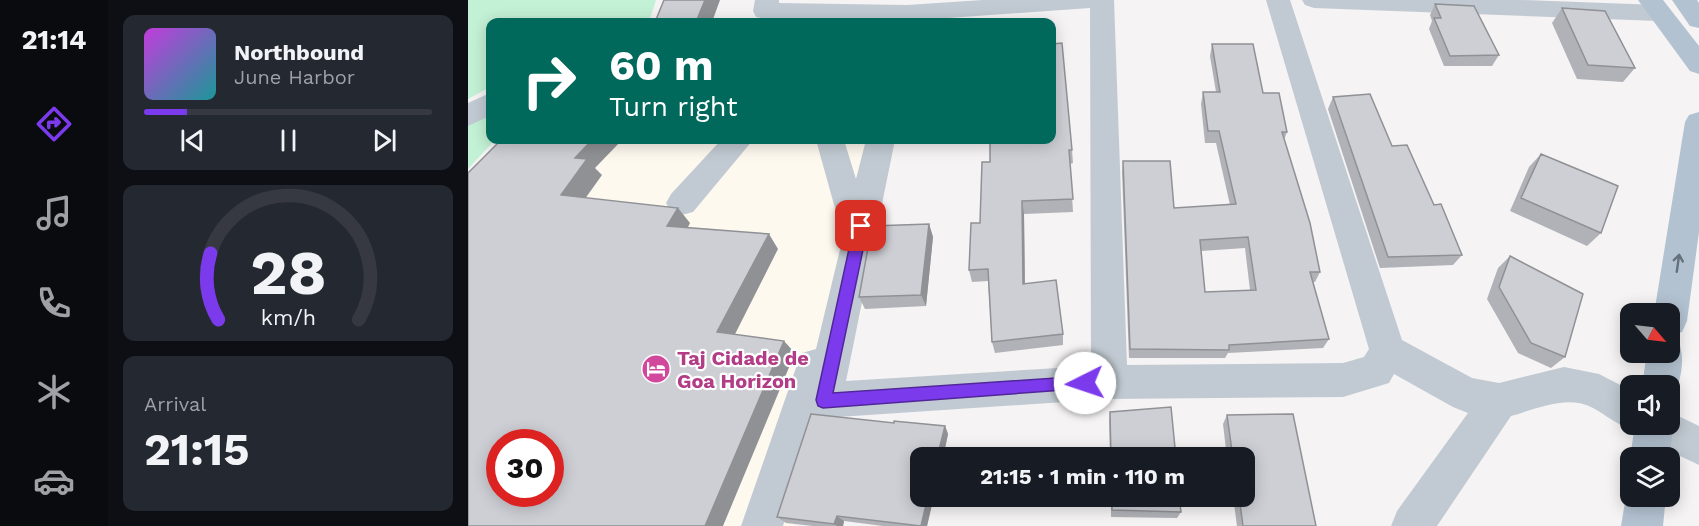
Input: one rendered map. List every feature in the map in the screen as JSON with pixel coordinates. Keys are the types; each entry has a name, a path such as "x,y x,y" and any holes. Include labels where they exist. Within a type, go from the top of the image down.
{"main road":[{"path":"1684,0 1699,20"},
{"path":"1654,7 1699,65"},
{"path":"1673,303 1699,122"},
{"path":"1642,526 1645,507"}],"street":[{"path":"767,0 765,11 907,12 1101,0 1109,382"},
{"path":"1278,0 1388,351 1466,395 1499,401 1564,384 1599,391 1620,407"},
{"path":"1314,0 1654,7"},
{"path":"468,116 486,105"},
{"path":"682,203 734,144"},
{"path":"762,526 857,235 831,144"},
{"path":"879,144 823,400 1109,382 1343,380 1376,371 1388,351"},
{"path":"1412,526 1499,401"},
{"path":"1666,435 1699,446"}],"shaded area":[{"name":"Taj Cidade de Goa Horizon","path":"508,144 883,144 867,296 793,526 468,526 468,188"}],"green space":[{"path":"468,0 656,0 650,18 486,18 486,89 468,99"},
{"path":"486,115 486,144 491,144 468,169 468,125"}],"building":[{"path":"664,0 705,0 698,18 657,18"},
{"path":"1435,4 1474,6 1499,55 1450,56 1434,18 1441,18"},
{"path":"1562,8 1605,11 1635,68 1588,65"},
{"path":"1062,43 1072,150 1069,150 1073,199 1022,201 1023,284 1056,280 1063,334 992,342 988,269 969,270 971,223 980,223 982,162 990,162 990,144 1056,144 1056,44"},
{"path":"1212,44 1253,44 1263,93 1279,93 1287,132 1282,132 1310,223 1320,272 1310,272 1329,339 1229,345 1229,350 1130,349 1123,161 1170,161 1174,208 1236,204 1219,131 1208,131 1203,92 1220,92","holes":["1248,237 1256,290 1205,292 1200,240"]},
{"path":"1370,94 1392,146 1407,145 1434,205 1441,204 1462,255 1388,257 1333,97"},
{"name":"Taj Cidade de Goa Horizon","path":"497,144 588,144 575,158 587,159 561,195 678,208 667,226 769,234 717,332 784,341 705,526 468,526 468,173"},
{"path":"1541,154 1618,186 1601,233 1521,198"},
{"path":"929,224 921,295 859,297 872,226"},
{"path":"1510,256 1583,294 1565,357 1531,343 1499,287"},
{"path":"1171,407 1175,447 1111,447 1110,412"},
{"path":"811,414 945,426 940,447 910,447 910,507 925,507 921,526 837,516 834,524 777,517"},
{"path":"1293,414 1316,526 1243,526 1240,507 1255,507 1255,447 1231,447 1227,415"},
{"path":"1112,507 1180,507 1181,512 1112,510"}],"place":[{"name":"Taj Cidade de Goa Horizon","path":"656,369"}],"route":[{"path":"861,226 823,400 1085,383"}]}
